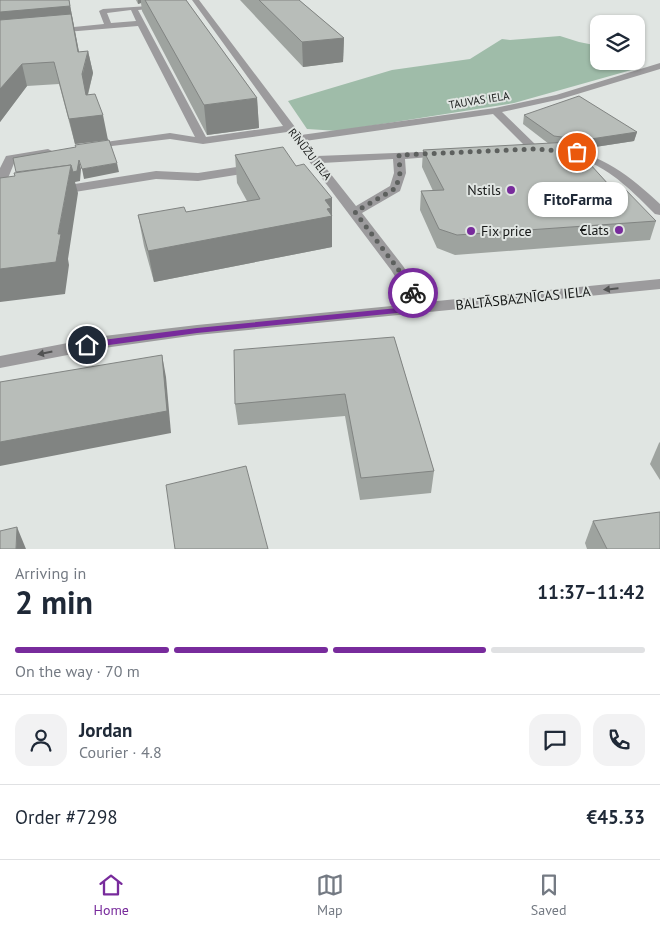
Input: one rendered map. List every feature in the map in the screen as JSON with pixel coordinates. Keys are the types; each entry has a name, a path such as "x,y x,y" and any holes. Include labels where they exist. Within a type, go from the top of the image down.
{"street":[{"name":"RĪNŪŽU IELA","path":"194,2 398,269 424,308"},
{"path":"108,26 103,11 170,5"},
{"path":"134,8 140,23 203,140"},
{"path":"43,32 140,23"},
{"name":"TAUVAS IELA","path":"298,139 495,111 558,97 660,66"},
{"path":"495,111 542,150"},
{"path":"76,149 170,136 203,140 290,128"},
{"path":"514,150 577,152 608,166 634,186 660,211"},
{"path":"0,183 10,158 57,151"},
{"path":"314,160 456,153"},
{"path":"355,212 396,188 400,173 399,155"},
{"path":"39,193 156,175 198,177 272,166"},
{"name":"BALTĀSBAZNĪCAS IELA","path":"0,362 104,342 197,330 660,284"}],"green space":[{"path":"560,36 590,44 590,70 631,70 514,103 338,131 307,129 288,101 392,70 470,59 502,39"}],"building":[{"path":"0,0 69,0 70,6 0,12"},
{"path":"145,0 186,0 257,98 204,105"},
{"path":"259,0 299,0 344,38 302,42"},
{"path":"71,14 78,52 88,51 82,74 86,95 95,94 103,115 69,119 54,62 22,64 0,89 0,20"},
{"path":"579,96 637,132 584,140 554,136 524,115"},
{"path":"109,140 117,163 82,169 79,160 77,171 73,172 71,165 16,172 13,158"},
{"path":"570,142 609,185 621,185 656,221 457,235 439,229 421,191 444,190 423,150"},
{"path":"283,147 296,166 304,164 332,198 325,200 331,208 327,209 332,216 148,251 138,215 184,207 186,212 260,199 235,155"},
{"path":"71,165 58,234 61,234 56,262 0,269 0,178 15,176 14,173"},
{"path":"394,337 434,471 361,478 345,394 235,404 234,350"},
{"path":"162,355 167,411 0,442 0,382"},
{"path":"246,466 268,549 175,549 166,485"},
{"path":"660,512 660,549 607,549 593,521"},
{"path":"17,527 16,549 0,549 0,531"}],"way so far":[{"path":"413,293 398,269 355,212 396,188 400,173 399,155 534,149 577,152"}],"place":[{"name":"FitoFarma","path":"577,152"},
{"name":"Nstils","path":"511,190"},
{"name":"€lats","path":"619,230"},
{"name":"Fix price","path":"471,231"}],"route":[{"path":"87,345 197,330 424,308 413,293"}]}
